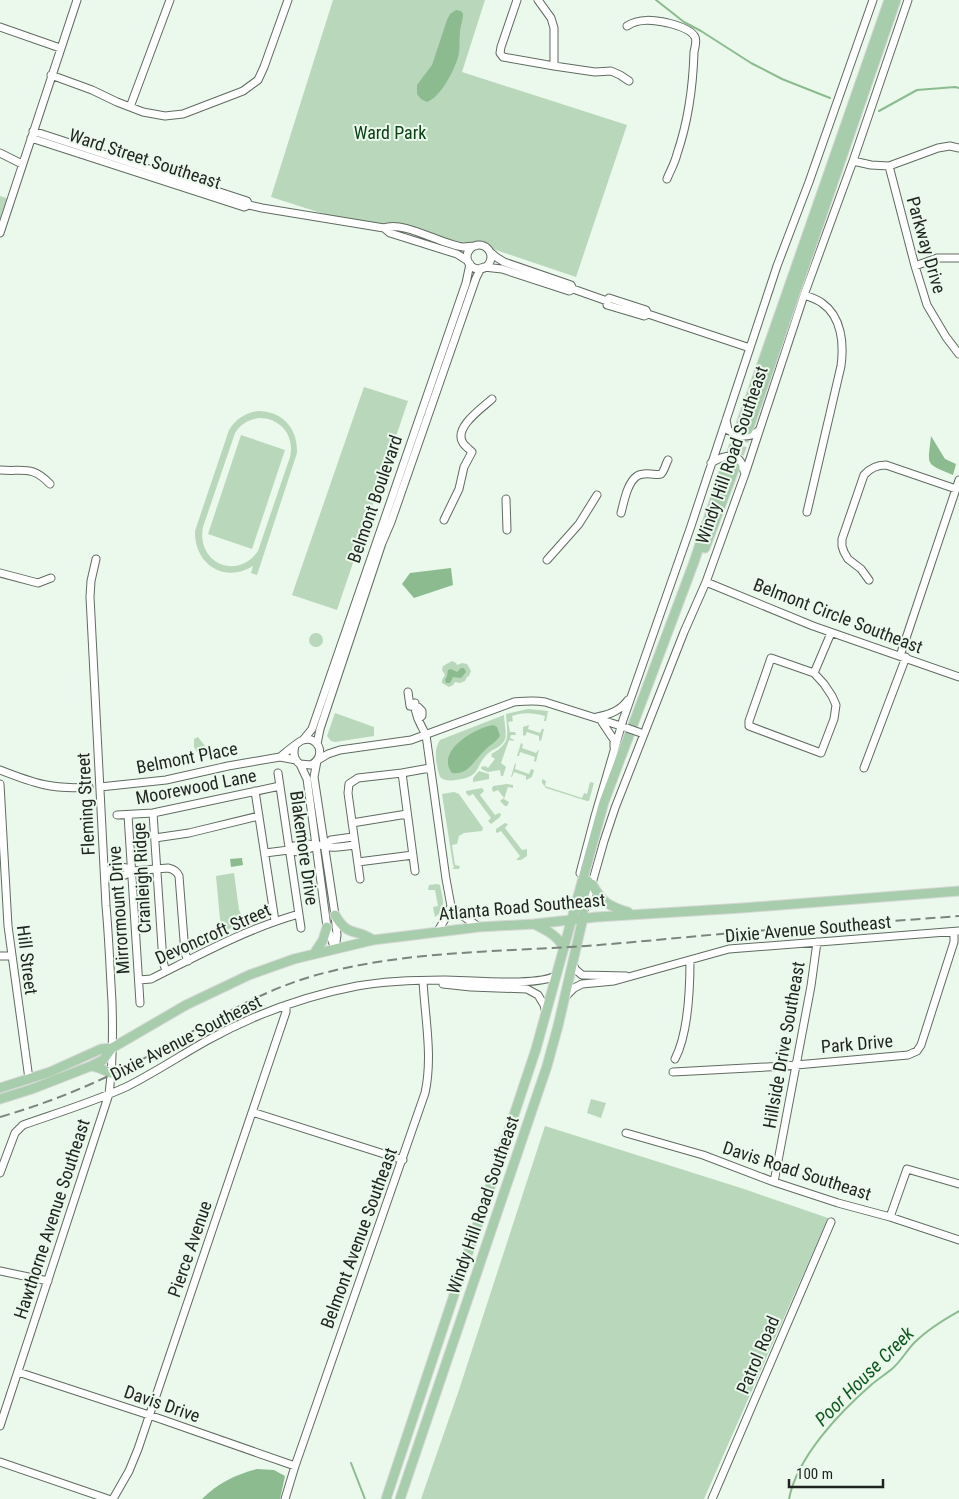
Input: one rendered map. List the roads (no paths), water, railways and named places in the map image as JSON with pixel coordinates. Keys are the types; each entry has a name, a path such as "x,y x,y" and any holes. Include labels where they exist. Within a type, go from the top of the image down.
{"main road":[{"name":"Windy Hill Road Southeast","path":"889,0 744,429 896,0"},
{"name":"Windy Hill Road Southeast","path":"386,1499 504,1149 546,1015 604,802 731,467 610,802 590,871 584,899 583,918 553,1044 400,1499"},
{"path":"592,884 605,903 633,914"},
{"name":"Atlanta Road Southeast","path":"0,1099 32,1089 103,1060 112,1048 186,1005 225,986 294,959 374,940 438,931 534,924 583,918 959,891"},
{"path":"335,915 349,931 368,936 374,940"},
{"path":"534,924 552,933 560,940 564,948"},
{"path":"314,954 323,940 327,927"},
{"name":"Atlanta Road Southeast","path":"0,1088 50,1072 101,1049 112,1048"},
{"path":"91,1066 112,1073"}],"street":[{"path":"0,233 4,210 22,164 77,0"},
{"path":"130,107 170,0"},
{"path":"51,75 130,107 155,115 175,116 192,111 249,87 258,80 288,0"},
{"path":"517,0 501,48 500,53 503,57 595,72 611,71 629,81"},
{"path":"538,0 551,18 554,28 554,66"},
{"name":"Windy Hill Road Southeast","path":"571,920 585,851 614,749 624,727 631,695 688,535 777,266 805,193 873,0"},
{"name":"Windy Hill Road Southeast","path":"583,918 615,808 643,733 706,582 745,474 804,295 853,161 908,0"},
{"path":"628,26 635,21 656,20 687,30 694,34 696,39 694,68 684,124 677,154 667,179"},
{"path":"0,27 60,48"},
{"name":"Ward Street Southeast","path":"32,135 244,207 249,204 269,210 384,228 390,233 457,254 475,268 502,268 569,292 573,289"},
{"path":"853,161 889,166 938,148 950,146 959,148"},
{"path":"0,153 22,164"},
{"name":"Parkway Drive","path":"889,166 927,305 946,337 959,354"},
{"name":"Ward Street Southeast","path":"384,228 390,225 459,246 484,246 504,262 572,285 573,289 607,301 610,298 646,310 648,314 750,348"},
{"path":"469,263 468,251 475,246"},
{"path":"483,268 490,261 490,252"},
{"path":"915,266 937,258 959,258"},
{"name":"Belmont Boulevard","path":"303,740 312,729 466,283 469,263"},
{"name":"Belmont Boulevard","path":"317,744 320,729 382,543 476,278 483,268"},
{"path":"804,295 821,301 834,316 841,333 843,353 807,512"},
{"path":"444,520 459,489 464,467 472,452 462,442 462,428 469,419 492,399"},
{"path":"726,419 728,430 737,435 750,435 759,429"},
{"path":"711,463 724,456 734,457 743,464 745,474"},
{"path":"621,512 628,491 636,478 647,473 662,474 668,460"},
{"path":"869,580 861,569 846,556 842,539 864,475 868,470 886,465 956,488"},
{"path":"0,470 32,471 39,474 50,484"},
{"path":"864,768 903,657 959,480"},
{"path":"547,560 579,524 597,495"},
{"path":"506,498 508,530"},
{"name":"Fleming Street","path":"96,559 90,597 110,967 112,1048"},
{"path":"0,573 38,583 52,578"},
{"name":"Belmont Circle Southeast","path":"706,582 830,633 959,677"},
{"path":"814,673 830,633"},
{"path":"771,658 814,673 824,684 836,705 834,719 821,753 749,726 749,721 771,658"},
{"path":"408,692 410,706 415,705 422,711 422,716 418,719 426,735 451,906 479,927"},
{"path":"597,718 624,705 631,695"},
{"path":"298,762 311,765 340,750 406,741 520,701 533,700 545,702 643,733"},
{"path":"597,718 614,740 614,749"},
{"path":"335,949 337,935 335,915 307,779 294,753 296,746 303,740 310,740 330,749 340,750"},
{"path":"317,744 320,752 314,777 327,927 335,949"},
{"name":"Belmont Place","path":"100,787 166,780 280,757 296,746"},
{"name":"Belmont Place","path":"280,757 298,762"},
{"path":"360,879 348,793 350,784 358,778 430,768"},
{"path":"0,770 50,787 89,787"},
{"name":"Blakemore Drive","path":"278,773 300,928"},
{"path":"402,773 415,871"},
{"name":"Hill Street","path":"0,784 2,865 11,956 29,1079"},
{"name":"Moorewood Lane","path":"117,815 153,813 280,786"},
{"path":"255,791 275,921"},
{"name":"Cranleigh Ridge","path":"153,813 162,962 166,971"},
{"path":"352,823 407,814"},
{"name":"Mirrormount Drive","path":"128,815 140,1003"},
{"path":"155,838 189,833 259,816"},
{"path":"265,853 289,850 294,846 308,844 332,848 354,841"},
{"path":"358,862 413,855"},
{"path":"105,873 110,868 126,867 132,871 172,869 180,876 185,953 188,961"},
{"path":"438,931 451,906"},
{"name":"Devoncroft Street","path":"139,980 151,979 227,940 275,921 299,914"},
{"name":"Dixie Avenue Southeast","path":"564,998 574,988 582,984 614,981 729,949 957,931"},
{"name":"Park Drive","path":"674,1072 796,1065 908,1055 917,1051 921,1044 957,931"},
{"name":"Hillside Drive Southeast","path":"774,1182 811,986 817,942"},
{"path":"0,956 11,956"},
{"path":"675,1059 679,1050 686,1013 690,983 690,960"},
{"name":"Dixie Avenue Southeast","path":"572,963 579,973 586,976 634,976"},
{"name":"Dixie Avenue Southeast","path":"0,1173 15,1132 20,1126 109,1094 223,1032 286,1005 321,994 385,982 546,980 557,975"},
{"name":"Dixie Avenue Southeast","path":"423,981 471,987 527,989 538,995 544,1005 546,1015"},
{"name":"Belmont Avenue Southeast","path":"285,1499 423,1100 428,1079 428,1049 423,981"},
{"name":"Pierce Avenue","path":"113,1499 129,1471 149,1415 286,1012 286,1005"},
{"name":"Hawthorne Avenue Southeast","path":"0,1426 109,1094 112,1073 112,1048"},
{"path":"252,1112 402,1160"},
{"name":"Davis Road Southeast","path":"626,1132 703,1156 838,1203 890,1217 959,1240"},
{"path":"890,1217 908,1169 959,1184"},
{"name":"Patrol Road","path":"712,1499 831,1222"},
{"path":"0,1271 48,1281"},
{"name":"Davis Drive","path":"18,1372 295,1466"},
{"path":"0,1462 108,1499"}],"waterway":[{"path":"656,0 684,22 751,63 782,79 830,98"},
{"path":"879,111 917,90 959,88"},
{"name":"Poor House Creek","path":"789,1499 801,1467 810,1452 821,1436 846,1408 896,1365 920,1337 959,1311"},
{"path":"351,1463 365,1499"}],"tunnel":[{"path":"726,466 740,428"},
{"path":"735,467 748,430"}],"railway":[{"path":"0,1117 96,1082 152,1054 231,1010 271,991 313,976 346,968 414,957 448,954 586,946 802,927 959,916"}],"park label":[{"name":"Ward Park","path":"390,133"}]}
